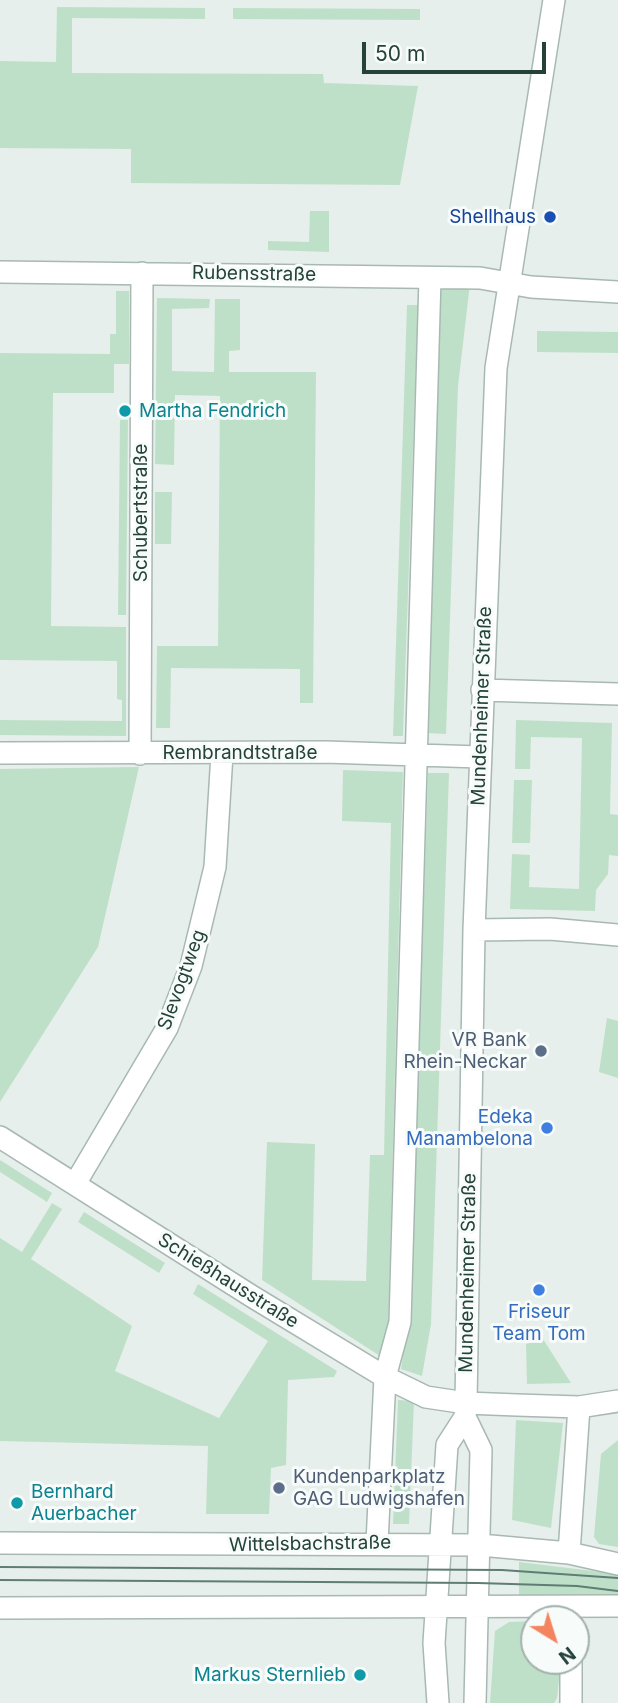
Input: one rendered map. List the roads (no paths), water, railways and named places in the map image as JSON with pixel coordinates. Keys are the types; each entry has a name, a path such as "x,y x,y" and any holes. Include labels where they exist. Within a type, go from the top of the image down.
{"street":[{"name":"Mundenheimer Straße","path":"475,1703 481,1450 466,1410 474,930 496,368 554,0"},
{"name":"Rubensstraße","path":"0,272 481,278 508,283 618,292"},
{"name":"Schubertstraße","path":"140,754 142,273"},
{"path":"377,1543 385,1377 400,1322 430,278"},
{"path":"482,690 618,694"},
{"name":"Rembrandtstraße","path":"0,753 416,754 480,757"},
{"name":"Slevogtweg","path":"75,1184 167,1028 191,966 215,867 222,754"},
{"path":"474,930 550,929 618,935"},
{"name":"Schießhausstraße","path":"0,1137 385,1377 426,1397 466,1410 579,1406 618,1401"},
{"path":"569,1553 579,1406"},
{"path":"438,1703 434,1643 447,1445 466,1410"},
{"name":"Wittelsbachstraße","path":"0,1543 480,1545 569,1553 618,1564"},
{"path":"590,1610 618,1606"},
{"path":"0,1608 478,1607 520,1610"},
{"path":"571,1675 571,1703"}],"tram line":[{"path":"0,1567 502,1570 618,1578"},
{"path":"0,1580 478,1583 577,1586 618,1591"}],"place":[{"name":"Shellhaus","path":"550,217"},
{"name":"Martha Fendrich","path":"125,411"},
{"name":"VR Bank Rhein-Neckar","path":"541,1051"},
{"name":"Edeka Manambelona","path":"547,1128"},
{"name":"Friseur Team Tom","path":"539,1290"},
{"name":"Kundenparkplatz GAG Ludwigshafen","path":"279,1488"},
{"name":"Bernhard Auerbacher","path":"17,1503"},
{"name":"Markus Sternlieb","path":"360,1675"}]}
